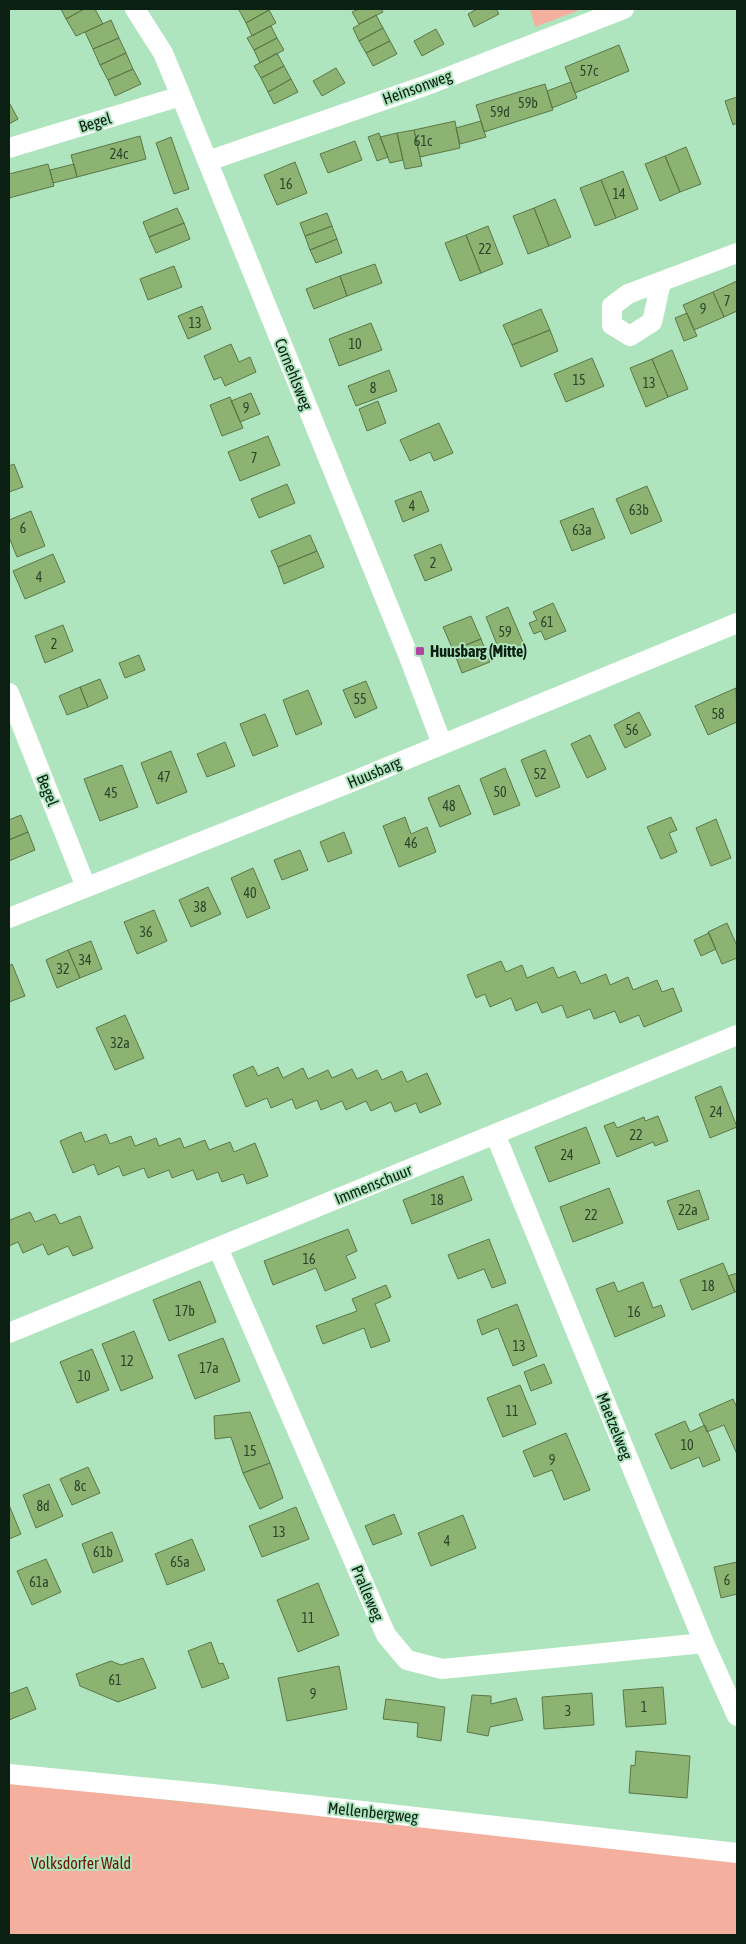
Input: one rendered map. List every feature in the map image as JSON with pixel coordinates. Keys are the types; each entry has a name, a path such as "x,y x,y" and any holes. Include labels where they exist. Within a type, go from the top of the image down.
{"street":[{"name":"Cornehlsweg","path":"135,9 163,53 208,160 409,657 442,744"},
{"name":"Heinsonweg","path":"208,160 430,84 624,9"},
{"name":"Begel","path":"9,148 181,96"},
{"path":"661,282 737,253"},
{"name":"Huusbarg","path":"9,918 737,623"},
{"name":"Begel","path":"9,693 86,887"},
{"name":"Immenschuur","path":"9,1333 737,1035"},
{"name":"Maetzelweg","path":"495,1134 704,1643 737,1716"},
{"name":"Pralleweg","path":"218,1248 386,1635 407,1660 442,1669 704,1643"},
{"name":"Mellenbergweg","path":"9,1774 212,1794 737,1853"}],"green space":[{"path":"530,9 582,9 535,27"},
{"name":"Volksdorfer Wald","path":"9,1783 737,1860 737,1935 9,1935"}],"building":[{"path":"61,9 84,9 66,19"},
{"path":"84,9 95,9 103,24 76,36 66,19"},
{"path":"359,9 381,9 383,12 359,24 352,12"},
{"path":"477,9 496,9 499,14 474,27 468,14"},
{"path":"239,10 269,10 246,23"},
{"path":"269,10 276,23 252,36 246,23"},
{"path":"376,15 383,28 359,41 353,28"},
{"path":"111,20 119,38 93,49 85,32"},
{"path":"271,26 277,38 254,50 247,38"},
{"path":"383,28 390,41 366,53 359,41"},
{"path":"436,29 444,44 422,56 414,41"},
{"path":"119,38 126,53 100,65 93,49"},
{"path":"277,38 284,50 260,63 254,50"},
{"path":"390,41 397,54 373,66 366,53"},
{"path":"619,45 629,71 575,93 565,67"},
{"path":"126,53 133,69 108,80 100,65"},
{"path":"277,53 284,66 261,78 254,66"},
{"path":"284,66 291,79 268,92 261,78"},
{"path":"336,68 345,83 322,96 313,81"},
{"path":"133,69 141,84 115,96 108,80"},
{"path":"291,79 298,92 274,104 268,92"},
{"path":"571,82 577,98 552,108 547,91"},
{"path":"545,84 553,110 484,132 476,105"},
{"path":"737,97 737,123 733,125 725,101"},
{"path":"9,104 18,119 9,124"},
{"path":"455,121 460,148 420,157 414,130"},
{"path":"481,121 486,137 460,144 456,128"},
{"path":"414,130 422,166 405,169 397,133"},
{"path":"379,133 388,157 377,161 368,137"},
{"path":"397,133 403,160 390,163 380,137"},
{"path":"140,136 146,159 77,177 71,155"},
{"path":"171,137 189,189 174,194 156,143"},
{"path":"355,141 362,160 328,173 320,154"},
{"path":"686,147 701,184 680,192 665,156"},
{"path":"665,156 680,192 660,201 645,164"},
{"path":"295,162 307,193 277,205 264,175"},
{"path":"48,164 54,186 9,198 9,174"},
{"path":"74,164 77,177 53,183 50,170"},
{"path":"623,171 638,209 616,218 601,180"},
{"path":"601,180 616,218 595,226 580,188"},
{"path":"555,199 571,237 549,246 534,208"},
{"path":"177,208 184,223 149,237 143,222"},
{"path":"534,208 549,246 528,254 513,216"},
{"path":"327,213 332,226 305,236 300,223"},
{"path":"184,223 190,239 156,253 149,237"},
{"path":"332,226 337,239 310,250 305,236"},
{"path":"488,226 503,264 481,273 466,235"},
{"path":"466,235 481,273 460,281 445,243"},
{"path":"337,239 342,253 316,263 310,250"},
{"path":"375,264 382,283 347,296 340,276"},
{"path":"174,266 182,287 148,300 140,279"},
{"path":"340,276 347,296 314,309 306,289"},
{"path":"737,281 737,311 724,317 713,292"},
{"path":"713,292 724,317 694,330 683,305"},
{"path":"202,306 211,329 188,339 178,316"},
{"path":"541,309 550,330 512,345 503,325"},
{"path":"687,313 697,336 684,341 675,318"},
{"path":"371,323 382,350 339,366 329,339"},
{"path":"550,330 558,351 521,367 512,345"},
{"path":"231,344 239,362 250,357 256,372 225,386 221,377 214,380 204,356"},
{"path":"672,350 688,389 668,397 652,359"},
{"path":"592,358 604,386 566,402 554,374"},
{"path":"652,359 668,397 646,407 630,368"},
{"path":"389,370 397,391 356,406 348,386"},
{"path":"251,393 260,414 240,422 231,401"},
{"path":"230,397 243,428 222,436 210,405"},
{"path":"378,401 386,423 367,431 359,409"},
{"path":"439,423 453,453 434,461 430,452 410,461 400,440"},
{"path":"268,436 280,465 240,481 228,452"},
{"path":"14,464 23,487 9,492 9,466"},
{"path":"287,484 295,503 259,518 251,499"},
{"path":"647,486 662,521 631,534 616,499"},
{"path":"421,491 429,511 403,522 395,501"},
{"path":"593,508 605,538 572,551 560,521"},
{"path":"31,511 45,546 17,557 9,537 9,520"},
{"path":"310,535 317,551 278,567 271,551"},
{"path":"441,544 452,570 425,581 414,555"},
{"path":"317,551 324,567 284,584 278,567"},
{"path":"53,554 65,582 25,599 13,571"},
{"path":"553,603 566,631 545,640 541,631 534,634 529,623 537,620 533,612"},
{"path":"508,607 525,647 502,657 486,617"},
{"path":"471,616 481,639 453,650 443,627"},
{"path":"63,625 73,651 45,663 35,636"},
{"path":"481,639 490,662 462,673 453,650"},
{"path":"139,655 145,670 125,678 119,663"},
{"path":"100,679 108,698 88,707 80,687"},
{"path":"366,681 377,708 355,718 343,690"},
{"path":"80,687 88,707 67,715 59,696"},
{"path":"736,688 737,722 708,735 695,706"},
{"path":"308,690 322,724 296,735 283,700"},
{"path":"639,712 651,735 625,748 614,725"},
{"path":"265,714 278,746 253,756 240,724"},
{"path":"590,735 606,769 587,778 571,744"},
{"path":"225,742 235,766 207,777 197,754"},
{"path":"545,750 560,787 536,797 521,760"},
{"path":"171,751 187,792 157,804 141,763"},
{"path":"122,765 138,807 100,821 84,779"},
{"path":"505,768 520,805 494,815 480,779"},
{"path":"459,785 471,814 440,827 428,798"},
{"path":"21,815 28,832 9,840 9,820"},
{"path":"405,817 411,834 427,827 436,852 399,867 383,826"},
{"path":"671,817 677,830 669,833 677,852 661,859 647,827"},
{"path":"716,819 731,858 711,866 696,828"},
{"path":"28,832 35,850 9,861 9,840"},
{"path":"344,832 352,853 328,862 320,842"},
{"path":"300,850 308,870 282,880 274,860"},
{"path":"253,868 270,908 247,918 231,878"},
{"path":"208,887 221,914 191,927 179,900"},
{"path":"154,910 167,941 137,954 124,922"},
{"path":"727,923 737,946 737,958 722,964 708,932"},
{"path":"709,933 716,949 701,956 694,940"},
{"path":"91,941 102,969 80,978 68,950"},
{"path":"68,950 80,978 57,988 46,960"},
{"path":"501,961 506,972 522,965 527,978 553,967 558,978 575,971 581,984 606,974 610,985 628,977 633,990 657,980 662,992 673,988 682,1011 644,1027 639,1015 620,1023 615,1011 594,1019 590,1009 567,1018 562,1005 542,1013 537,1002 516,1011 511,998 490,1007 485,994 476,998 467,975"},
{"path":"12,964 25,996 9,1002 9,966"},
{"path":"125,1015 144,1058 115,1070 96,1028"},
{"path":"253,1066 258,1076 278,1067 283,1078 303,1068 308,1079 328,1070 332,1078 352,1069 357,1079 377,1070 382,1080 402,1071 407,1082 427,1073 441,1104 420,1113 416,1103 395,1112 391,1102 371,1111 366,1101 346,1110 342,1101 321,1110 317,1100 296,1109 292,1099 271,1108 267,1098 246,1107 233,1075"},
{"path":"721,1086 737,1127 710,1138 695,1097"},
{"path":"658,1116 668,1141 655,1146 653,1142 617,1157 604,1126 614,1122 617,1128 644,1117 645,1121"},
{"path":"586,1127 600,1163 549,1182 535,1147"},
{"path":"81,1132 85,1142 106,1134 110,1144 131,1136 135,1146 156,1138 159,1146 180,1138 184,1148 205,1140 209,1150 230,1142 234,1152 255,1143 268,1176 247,1184 243,1174 222,1182 218,1172 197,1180 193,1170 172,1178 169,1170 148,1178 144,1168 123,1176 119,1166 98,1175 94,1164 73,1173 60,1141"},
{"path":"463,1176 472,1200 412,1224 403,1200"},
{"path":"609,1188 623,1223 573,1242 560,1207"},
{"path":"699,1190 709,1219 678,1230 667,1201"},
{"path":"30,1212 35,1222 55,1214 60,1224 80,1216 93,1248 73,1256 68,1246 48,1255 43,1244 23,1253 18,1242 9,1246 9,1218 10,1220"},
{"path":"348,1229 357,1251 346,1256 356,1278 325,1291 316,1268 273,1285 264,1261"},
{"path":"489,1239 506,1283 492,1288 484,1269 458,1279 448,1255"},
{"path":"723,1263 735,1292 692,1310 680,1280"},
{"path":"737,1273 737,1291 735,1292 728,1276"},
{"path":"200,1281 216,1322 169,1341 153,1300"},
{"path":"614,1282 618,1292 643,1282 653,1308 661,1305 665,1316 615,1337 596,1289"},
{"path":"386,1285 391,1297 375,1304 390,1341 371,1348 364,1328 323,1344 316,1326 357,1311 352,1299"},
{"path":"517,1304 537,1356 513,1366 498,1328 482,1335 477,1320"},
{"path":"134,1331 153,1378 121,1391 102,1344"},
{"path":"223,1338 240,1381 195,1399 178,1355"},
{"path":"92,1349 109,1390 77,1403 60,1362"},
{"path":"544,1364 552,1383 531,1391 524,1372"},
{"path":"520,1385 536,1424 503,1437 487,1398"},
{"path":"733,1399 737,1408 737,1454 724,1425 707,1432 699,1414"},
{"path":"250,1412 270,1463 243,1473 231,1437 215,1439 214,1416"},
{"path":"685,1421 690,1432 705,1425 720,1460 703,1467 699,1457 671,1469 655,1434"},
{"path":"566,1433 590,1490 564,1500 552,1470 534,1477 523,1451"},
{"path":"270,1463 283,1498 260,1509 243,1473"},
{"path":"88,1467 100,1493 72,1505 60,1479"},
{"path":"49,1484 63,1516 36,1528 23,1495"},
{"path":"9,1505 21,1534 9,1539"},
{"path":"296,1507 309,1539 262,1557 249,1526"},
{"path":"394,1514 402,1534 373,1545 365,1526"},
{"path":"463,1515 476,1548 431,1566 418,1533"},
{"path":"112,1532 123,1561 93,1573 82,1544"},
{"path":"192,1539 205,1570 167,1585 155,1554"},
{"path":"46,1559 61,1592 32,1605 17,1571"},
{"path":"737,1562 737,1594 721,1598 714,1567"},
{"path":"318,1583 339,1635 298,1652 277,1600"},
{"path":"211,1642 219,1664 223,1663 229,1678 202,1688 188,1651"},
{"path":"143,1658 156,1688 118,1702 80,1686 76,1674 111,1661 121,1665"},
{"path":"339,1666 347,1709 287,1721 278,1678"},
{"path":"27,1687 36,1709 9,1720 9,1694"},
{"path":"663,1687 666,1724 626,1727 623,1690"},
{"path":"592,1693 594,1725 544,1729 542,1697"},
{"path":"472,1695 491,1696 491,1704 516,1698 523,1720 490,1727 488,1736 467,1732"},
{"path":"386,1699 445,1707 441,1741 417,1737 418,1723 383,1719"},
{"path":"636,1751 690,1756 687,1798 629,1793 631,1765 635,1766"}],"place":[{"name":"Huusbarg (Mitte)","path":"420,651"}]}
